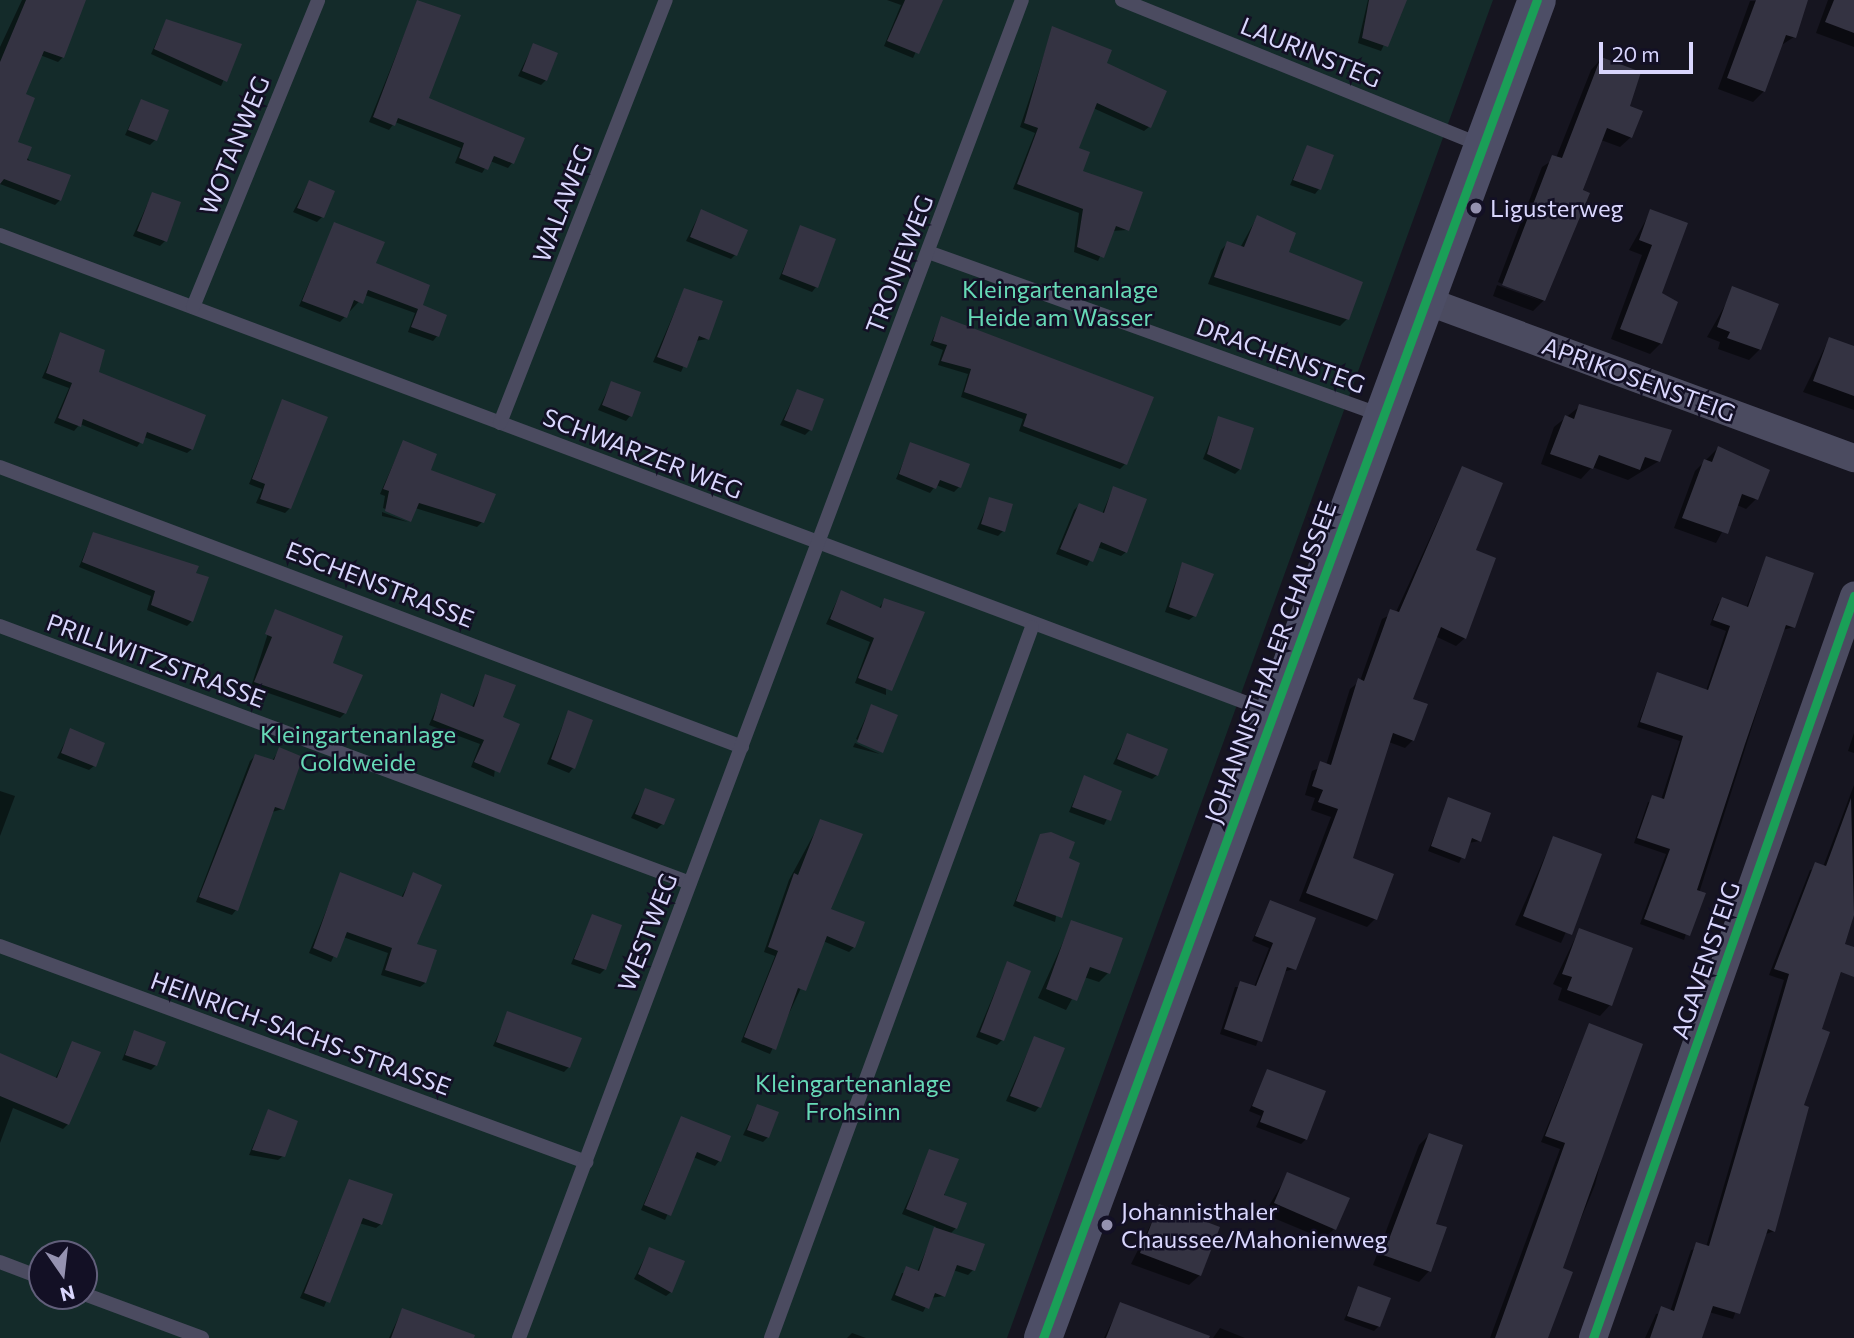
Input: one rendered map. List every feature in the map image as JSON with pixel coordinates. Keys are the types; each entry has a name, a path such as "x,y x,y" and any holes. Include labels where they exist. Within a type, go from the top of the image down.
{"street":[{"name":"JOHANNISTHALER CHAUSSEE","path":"1043,1338 1271,712 1536,0"},
{"name":"APRIKOSENSTEIG","path":"1424,300 1854,458"},
{"name":"AGAVENSTEIG","path":"1592,1338 1854,596"}],"lane":[{"name":"WOTANWEG","path":"193,307 318,0"},
{"name":"WALAWEG","path":"500,423 666,0"},
{"name":"TRONJEWEG","path":"818,543 1022,0"},
{"name":"LAURINSTEG","path":"1122,0 1483,146"},
{"name":"SCHWARZER WEG","path":"0,235 1032,626 1271,712"},
{"name":"DRACHENSTEG","path":"928,252 1382,415"},
{"name":"ESCHENSTRASSE","path":"0,467 742,747"},
{"name":"WESTWEG","path":"519,1338 818,543"},
{"name":"PRILLWITZSTRASSE","path":"0,626 690,883"},
{"path":"771,1338 1032,626"},
{"name":"HEINRICH-SACHS-STRASSE","path":"0,946 586,1162"},
{"path":"0,1262 28,1273"},
{"path":"98,1299 202,1338"}],"green space":[{"path":"0,0 1493,0 1007,1338 0,1338"}],"building":[{"path":"26,0 86,0 64,58 44,51 26,94 35,98 18,142 32,147 27,160 71,175 61,201 4,179 0,184 0,62"},
{"path":"417,0 461,15 429,98 525,138 514,164 494,156 488,170 459,158 464,143 398,118 395,126 373,117"},
{"path":"905,0 943,0 919,54 887,41"},
{"path":"1369,0 1407,0 1388,47 1362,38"},
{"path":"1756,0 1808,0 1796,38 1786,35 1765,92 1727,78"},
{"path":"1834,0 1854,0 1854,33 1825,22"},
{"path":"166,19 242,44 227,82 154,49"},
{"path":"1052,26 1112,50 1107,63 1167,91 1151,128 1097,103 1079,148 1090,152 1083,171 1143,192 1129,231 1116,226 1104,258 1077,247 1083,209 1017,184 1038,128 1024,123"},
{"path":"533,43 558,53 547,81 522,71"},
{"path":"1601,57 1641,72 1630,106 1643,111 1632,138 1607,128 1583,190 1590,193 1545,301 1502,285 1552,155 1562,158"},
{"path":"141,99 169,110 157,141 128,130"},
{"path":"1307,145 1334,155 1321,190 1293,180"},
{"path":"309,180 335,191 324,218 297,208"},
{"path":"152,192 181,202 167,242 137,231"},
{"path":"701,209 748,230 737,256 690,237"},
{"path":"1650,209 1688,223 1662,293 1678,302 1662,344 1620,329 1652,245 1639,240"},
{"path":"1257,215 1296,233 1289,252 1363,282 1349,320 1214,277 1227,241 1244,247"},
{"path":"334,222 385,242 376,263 430,285 423,305 447,315 439,337 411,327 418,309 368,290 363,304 354,300 347,318 302,301"},
{"path":"800,225 836,239 818,288 782,274"},
{"path":"1732,286 1779,304 1761,350 1727,338 1730,332 1717,327"},
{"path":"684,288 723,301 709,340 699,336 687,368 657,357"},
{"path":"941,316 1154,397 1127,465 1023,426 1027,414 964,392 971,369 941,361 947,345 933,341"},
{"path":"60,332 105,350 99,372 206,415 193,450 147,432 143,444 83,419 81,427 58,418 72,383 46,373"},
{"path":"1829,337 1854,346 1854,396 1813,381"},
{"path":"611,381 641,392 632,417 602,405"},
{"path":"797,389 824,399 812,431 784,420"},
{"path":"282,399 328,417 291,509 260,499 265,484 252,479"},
{"path":"1579,404 1672,430 1660,462 1645,457 1640,470 1599,455 1593,469 1550,454 1565,415 1574,419"},
{"path":"1218,416 1254,428 1241,470 1207,454"},
{"path":"403,440 437,454 431,470 496,494 484,523 419,503 411,522 385,511 389,491 383,489"},
{"path":"910,442 970,464 961,488 940,480 936,489 899,474"},
{"path":"1718,446 1770,470 1758,500 1742,494 1728,534 1682,518 1704,459 1712,462"},
{"path":"1462,466 1503,483 1476,550 1496,558 1466,639 1441,627 1413,699 1428,704 1414,741 1393,733 1353,858 1394,874 1377,920 1306,893 1338,809 1318,802 1323,790 1312,786 1320,761 1331,765 1358,678 1364,681 1390,609 1399,612"},
{"path":"1113,486 1147,499 1127,553 1101,542 1093,562 1060,549 1079,503 1104,513"},
{"path":"989,497 1013,504 1005,532 981,524"},
{"path":"93,532 199,566 196,573 209,577 193,622 151,605 155,591 82,562"},
{"path":"1766,556 1814,573 1795,628 1786,625 1745,744 1697,890 1706,893 1690,936 1644,919 1670,849 1637,838 1652,795 1664,799 1683,736 1640,722 1657,672 1708,690 1730,626 1713,620 1722,597 1748,607"},
{"path":"1182,562 1214,574 1196,617 1169,607"},
{"path":"841,590 881,608 884,598 925,612 892,691 858,678 874,638 830,619"},
{"path":"275,609 343,636 333,663 363,675 346,714 254,682 272,637 265,634"},
{"path":"485,674 516,685 503,717 520,724 500,773 474,762 484,740 433,720 441,693 474,707"},
{"path":"871,704 898,715 883,753 857,742"},
{"path":"568,710 593,720 575,769 551,759"},
{"path":"70,728 105,743 96,767 61,753"},
{"path":"1127,733 1168,749 1158,776 1117,759"},
{"path":"279,747 303,757 284,810 275,807 238,911 199,897 255,754 274,760"},
{"path":"1084,775 1122,791 1111,821 1072,807"},
{"path":"645,788 675,799 664,825 635,814"},
{"path":"1448,797 1491,813 1481,842 1472,838 1465,859 1431,846"},
{"path":"1851,798 1854,915 1845,944 1854,947 1854,977 1841,972 1822,1029 1830,1032 1804,1105 1809,1107 1775,1232 1768,1229 1740,1314 1713,1306 1702,1338 1650,1338 1661,1306 1674,1311 1696,1242 1709,1246 1789,974 1774,969 1815,862 1826,866"},
{"path":"820,819 863,834 831,909 865,922 855,948 827,936 806,991 798,988 776,1050 744,1037 778,951 768,947 794,873 798,875"},
{"path":"1051,832 1075,842 1069,858 1080,863 1062,918 1016,901 1040,834"},
{"path":"1553,836 1602,854 1572,935 1523,916"},
{"path":"340,872 403,897 413,872 442,885 417,944 437,950 426,983 385,970 392,948 347,932 337,958 313,948"},
{"path":"1270,900 1316,918 1296,970 1287,967 1262,1042 1224,1029 1240,981 1256,986 1273,943 1255,936"},
{"path":"592,914 622,925 606,970 574,959"},
{"path":"1071,920 1123,938 1110,974 1090,967 1077,1001 1046,989"},
{"path":"1579,928 1633,948 1612,1006 1567,990 1572,977 1562,974"},
{"path":"1007,961 1031,971 1004,1041 980,1032"},
{"path":"507,1011 582,1038 570,1068 496,1042"},
{"path":"1589,1023 1643,1044 1563,1268 1573,1272 1548,1338 1495,1338 1565,1143 1545,1136"},
{"path":"134,1030 166,1042 157,1066 125,1055"},
{"path":"1034,1036 1065,1048 1041,1108 1010,1096"},
{"path":"72,1041 101,1052 69,1125 0,1096 0,1053 57,1078"},
{"path":"1267,1069 1326,1091 1307,1140 1260,1122 1264,1111 1252,1106"},
{"path":"757,1104 779,1112 769,1138 747,1130"},
{"path":"268,1109 298,1121 285,1157 252,1150"},
{"path":"681,1116 731,1136 721,1162 697,1152 671,1216 644,1205"},
{"path":"1429,1133 1463,1145 1436,1224 1447,1227 1431,1272 1383,1255"},
{"path":"929,1149 959,1159 944,1195 967,1203 957,1229 906,1209"},
{"path":"1287,1172 1350,1198 1336,1230 1274,1203"},
{"path":"349,1179 393,1194 382,1225 363,1218 330,1303 304,1293"},
{"path":"1159,1204 1220,1227 1201,1276 1140,1253"},
{"path":"934,1227 985,1244 975,1271 957,1265 945,1297 935,1293 929,1309 895,1295 906,1266 919,1271"},
{"path":"649,1247 685,1261 672,1293 638,1274"},
{"path":"1358,1286 1391,1298 1380,1327 1347,1316"},
{"path":"1120,1302 1210,1336 1106,1338"},
{"path":"402,1308 475,1335 474,1338 391,1338"}],"cycle path":[{"path":"1043,1338 1537,0"},
{"path":"1593,1338 1854,596"}],"place":[{"name":"Ligusterweg","path":"1476,208"},
{"name":"Johannisthaler Chaussee/Mahonienweg","path":"1107,1225"}],"park label":[{"name":"Kleingartenanlage Heide am Wasser","path":"1060,303"},
{"name":"Kleingartenanlage Goldweide","path":"358,748"},
{"name":"Kleingartenanlage Frohsinn","path":"853,1097"}]}
